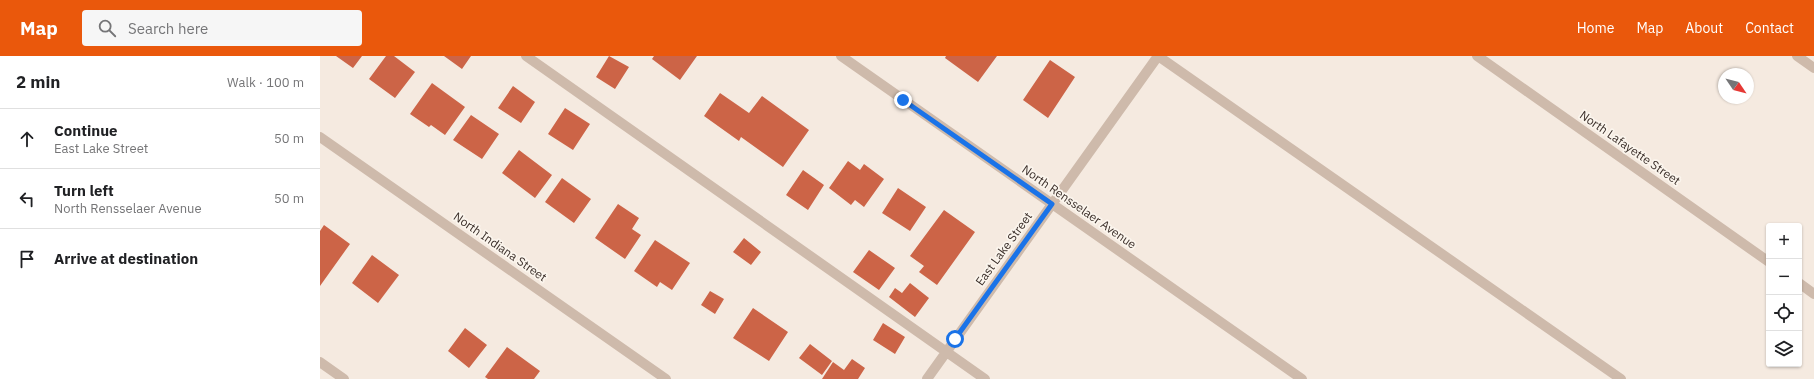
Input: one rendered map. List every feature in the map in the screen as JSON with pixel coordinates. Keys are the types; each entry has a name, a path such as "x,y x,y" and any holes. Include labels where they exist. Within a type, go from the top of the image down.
{"street":[{"path":"526,56 985,379"},
{"name":"North Rensselaer Avenue","path":"841,56 1302,379"},
{"path":"1158,56 1621,379"},
{"name":"East Lake Street","path":"927,379 1158,56"},
{"name":"North Lafayette Street","path":"1477,56 1766,260"},
{"path":"1798,56 1814,68"},
{"name":"North Indiana Street","path":"320,137 666,379"},
{"path":"1802,285 1814,294"},
{"path":"320,362 344,379"}],"building":[{"path":"336,56 362,56 353,68"},
{"path":"386,56 394,56 415,72 395,98 369,79"},
{"path":"444,56 471,56 462,69"},
{"path":"609,56 629,67 615,89 596,77"},
{"path":"654,56 697,56 680,80 652,59"},
{"path":"946,56 997,56 978,82 945,58"},
{"path":"1050,60 1075,77 1048,118 1023,100"},
{"path":"432,83 465,107 445,135 431,125 429,127 410,114"},
{"path":"513,86 535,102 521,123 498,108"},
{"path":"720,93 749,113 762,96 809,130 783,167 741,137 739,141 704,116"},
{"path":"565,108 590,124 573,150 548,134"},
{"path":"471,115 499,134 482,159 453,140"},
{"path":"519,150 552,175 535,198 502,173"},
{"path":"848,161 860,170 864,164 884,179 864,207 855,200 851,205 829,188"},
{"path":"803,170 824,185 808,210 786,195"},
{"path":"562,178 591,199 574,223 545,202"},
{"path":"898,188 926,207 910,231 882,213"},
{"path":"618,204 639,218 632,229 641,235 625,259 595,238"},
{"path":"944,210 975,232 937,285 919,272 924,266 910,256"},
{"path":"324,225 350,244 320,286 320,231"},
{"path":"744,238 761,252 751,265 733,252"},
{"path":"655,240 690,263 672,290 660,282 657,287 634,271"},
{"path":"869,250 895,268 879,290 853,272"},
{"path":"372,255 399,275 378,303 352,283"},
{"path":"910,283 929,298 915,317 889,297 895,288 902,293"},
{"path":"710,291 724,299 715,314 701,305"},
{"path":"753,308 788,332 769,361 733,338"},
{"path":"883,323 905,337 895,354 873,340"},
{"path":"465,328 487,345 469,368 448,351"},
{"path":"810,344 832,361 822,375 799,358"},
{"path":"507,347 540,371 534,379 488,379 485,377"},
{"path":"852,359 865,368 858,379 822,379 833,362 844,370"}],"route":[{"path":"903,100 1052,204 955,339"}]}
